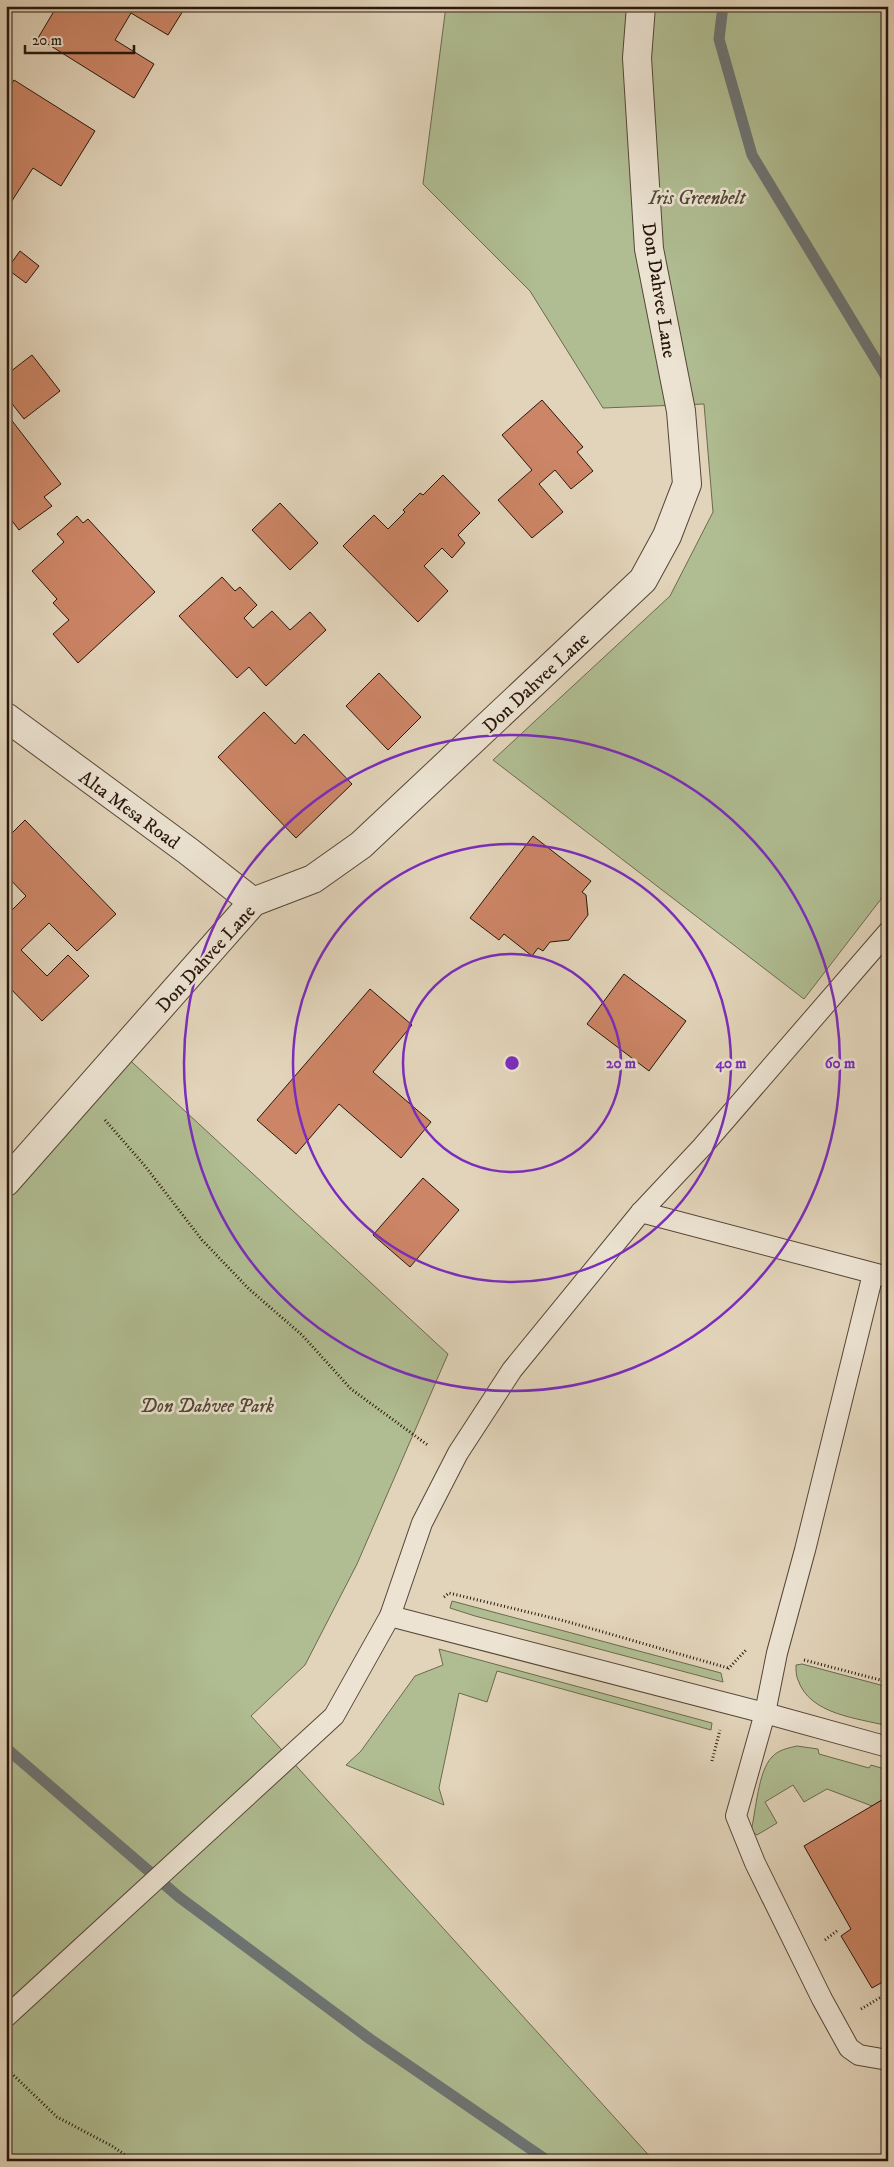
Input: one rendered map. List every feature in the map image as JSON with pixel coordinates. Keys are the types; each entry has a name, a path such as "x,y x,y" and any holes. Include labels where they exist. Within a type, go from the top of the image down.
{"street":[{"name":"Don Dahvee Lane","path":"6,1182 253,902 312,879 361,845 643,580 667,536 687,484 681,411 649,248 637,58 641,6"},
{"name":"Alta Mesa Road","path":"6,717 188,851 253,902"}],"lane":[{"path":"6,2017 334,1716 390,1616 420,1528 460,1451 512,1370 641,1212 702,1147 888,932"},
{"path":"641,1212 880,1276 807,1540 777,1653 765,1713 736,1816 763,1880 822,1999 849,2048 859,2054 888,2060"},
{"path":"390,1616 765,1713 888,1748"}],"path":[{"path":"80,1097 113,1128 202,1240 250,1289 302,1336 351,1389 433,1449"},
{"path":"444,1597 449,1593 566,1621 728,1668"},
{"path":"728,1668 750,1647"},
{"path":"798,1659 888,1682"},
{"path":"728,1668 729,1676"},
{"path":"712,1761 722,1725"},
{"path":"824,1942 838,1930"},
{"path":"859,2010 888,1994"},
{"path":"6,2068 57,2117 112,2146 134,2161"}],"green space":[{"name":"Iris Greenbelt","path":"446,6 888,6 888,890 804,999 493,760 670,596 713,512 704,404 603,408 530,291 423,184"},
{"name":"Don Dahvee Park","path":"121,1052 448,1354 357,1564 305,1665 251,1716 654,2161 6,2161 6,1182"},
{"path":"452,1601 721,1673 723,1682 475,1616 450,1608"},
{"path":"439,1649 712,1723 711,1730 497,1671 487,1702 459,1693 439,1788 444,1805 346,1765 361,1751 415,1676 443,1665"},
{"path":"802,1664 888,1687 888,1726 836,1713 813,1701 804,1692 797,1678 796,1665"},
{"path":"797,1746 818,1749 819,1754 869,1768 871,1765 888,1770 888,1799 887,1797 872,1806 827,1789 804,1802 793,1785 765,1802 777,1823 757,1835 751,1831 758,1792 767,1763 777,1753"}],"building":[{"path":"57,6 186,6 168,35 131,13 115,40 154,64 134,98 38,38"},
{"path":"14,80 95,131 61,186 33,168 8,207 6,207 6,93"},
{"path":"20,251 39,266 26,283 7,269"},
{"path":"32,355 60,391 24,419 6,396 6,375"},
{"path":"542,400 583,447 577,452 593,471 571,489 555,470 539,484 563,512 532,538 498,500 532,470 502,435"},
{"path":"6,413 61,484 44,497 52,506 19,530 6,513"},
{"path":"443,475 480,513 458,535 465,543 452,558 442,548 424,566 448,591 418,622 343,546 374,515 388,529 420,493 423,495"},
{"path":"280,503 318,543 290,570 252,530"},
{"path":"77,516 83,523 88,519 155,592 78,663 53,634 69,620 53,603 57,599 32,571 64,542 57,534"},
{"path":"222,577 235,591 240,587 257,605 244,618 253,628 272,611 290,630 310,612 326,630 266,686 249,667 237,678 179,616"},
{"path":"379,673 421,717 388,750 346,706"},
{"path":"264,712 295,744 304,734 352,784 296,838 218,757"},
{"path":"25,820 116,914 77,951 49,923 21,950 47,976 68,955 89,976 42,1021 6,984 6,916 26,896 6,875 6,839"},
{"path":"533,836 591,881 582,892 586,895 588,915 569,940 550,942 543,951 538,948 532,956 504,934 499,940 470,918"},
{"path":"624,974 686,1021 649,1071 587,1024"},
{"path":"370,989 412,1025 373,1072 431,1122 401,1158 339,1104 296,1154 257,1120"},
{"path":"423,1178 459,1210 410,1267 373,1235"},
{"path":"887,1797 888,1979 872,1988 841,1936 851,1929 804,1846"}],"waterway":[{"path":"723,6 719,39 752,155 888,380"},
{"path":"6,1748 179,1897 370,2039 548,2161"}]}
